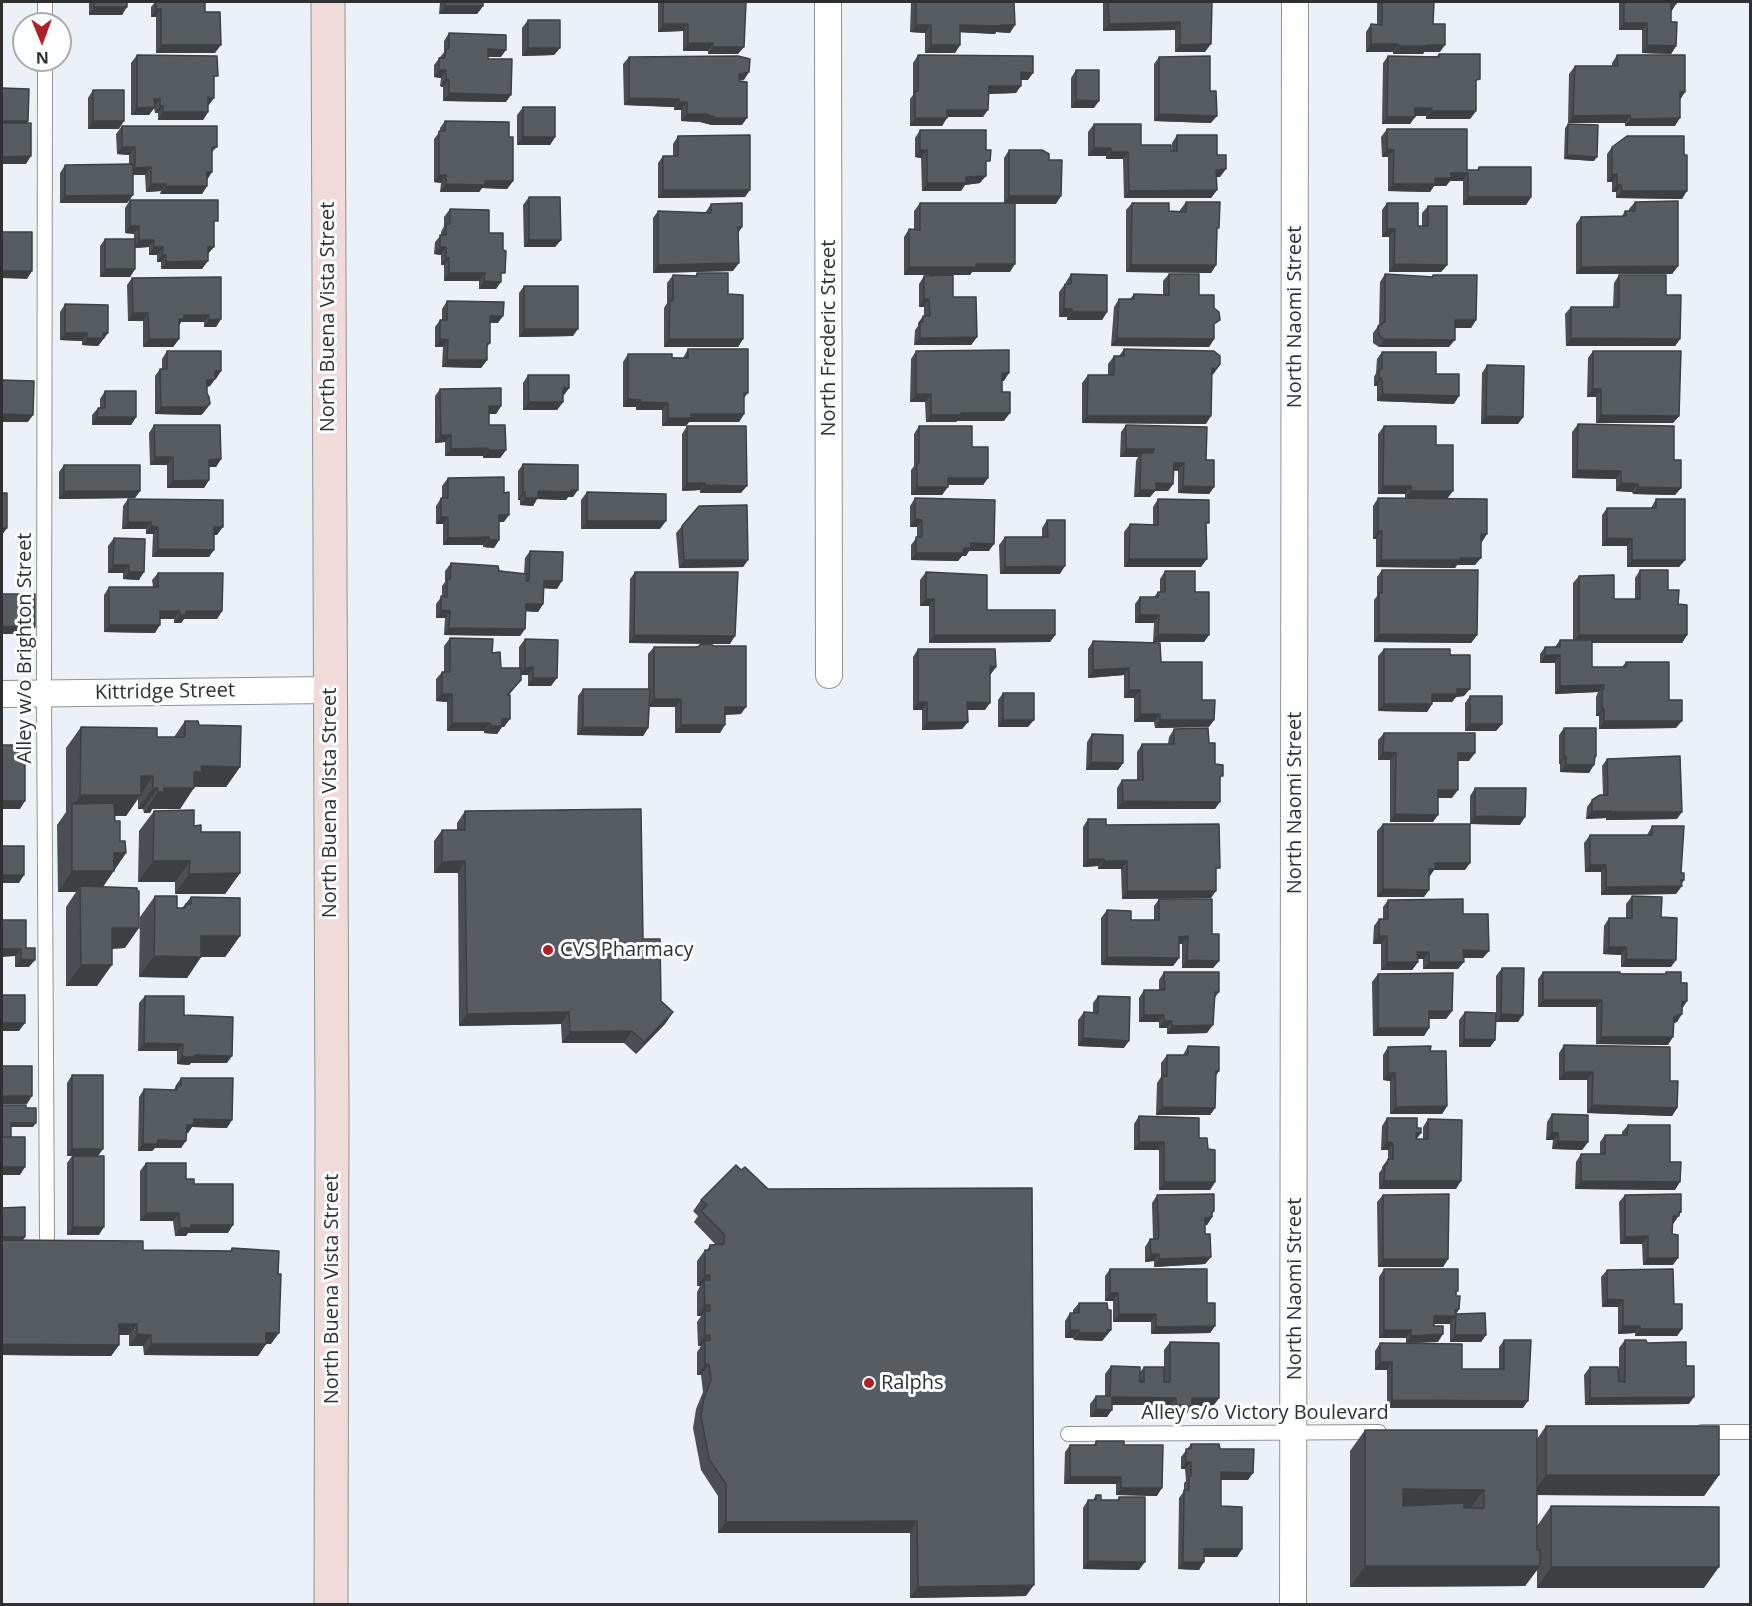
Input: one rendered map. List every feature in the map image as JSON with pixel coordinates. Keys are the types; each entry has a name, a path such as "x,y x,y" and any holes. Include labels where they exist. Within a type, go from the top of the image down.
{"main road":[{"name":"North Buena Vista Street","path":"328,2 332,1110 331,1605"}],"street":[{"name":"North Frederic Street","path":"828,2 829,675"},
{"name":"North Naomi Street","path":"1293,1605 1295,2"},
{"name":"Kittridge Street","path":"2,694 329,690"}],"lane":[{"name":"Alley w/o Brighton Street","path":"45,72 44,694 47,1237"},
{"name":"Alley s/o Victory Boulevard","path":"1068,1434 1391,1432"},
{"path":"1690,1432 1750,1432"}],"building":[{"path":"94,2 127,2 127,7 94,7"},
{"path":"156,2 205,2 205,12 220,12 221,45 161,45 161,9 156,9"},
{"path":"445,2 483,2 483,6 445,6"},
{"path":"663,2 746,2 744,47 713,47 713,43 688,43 688,24 663,24"},
{"path":"916,2 1014,2 1015,25 960,25 960,45 931,45 931,25 916,25"},
{"path":"1108,2 1212,2 1211,44 1180,45 1180,22 1109,24"},
{"path":"1382,2 1434,2 1433,24 1445,24 1445,45 1371,44 1371,24 1382,25"},
{"path":"1624,2 1676,2 1676,4 1671,4 1671,22 1677,22 1676,46 1647,45 1647,23 1624,23"},
{"path":"528,20 560,20 560,48 528,48"},
{"path":"449,33 506,35 506,50 488,49 488,59 512,59 511,95 449,93 449,79 446,79 446,70 439,70 439,58 445,58 446,49 449,49"},
{"path":"1439,54 1480,54 1480,79 1476,80 1476,111 1431,111 1432,108 1415,108 1415,117 1387,117 1388,56 1439,57"},
{"path":"137,55 217,56 218,76 214,76 214,98 208,97 208,112 163,112 160,99 154,99 155,107 137,108"},
{"path":"918,55 1033,56 1033,73 1021,72 1021,86 989,86 988,110 947,110 947,118 915,118"},
{"path":"1617,55 1685,55 1685,92 1680,92 1680,118 1631,119 1630,115 1573,116 1575,66 1618,66"},
{"path":"738,56 750,59 749,72 739,74 739,81 747,82 747,118 717,118 706,114 687,114 687,102 679,102 679,99 629,98 629,57"},
{"path":"1210,56 1210,91 1216,91 1217,116 1159,114 1159,57"},
{"path":"1076,70 1099,70 1099,101 1076,100"},
{"path":"2,88 29,89 28,121 2,121"},
{"path":"93,90 124,90 124,121 93,121"},
{"path":"523,107 555,107 555,137 523,137"},
{"path":"445,121 509,122 509,137 513,137 513,181 485,181 485,185 446,184 446,175 439,175 439,131 445,131"},
{"path":"2,123 31,123 31,156 2,157"},
{"path":"1094,124 1141,124 1141,145 1171,145 1171,151 1177,151 1177,135 1217,135 1217,155 1226,155 1226,169 1216,170 1217,190 1129,191 1128,152 1111,152 1111,148 1094,148"},
{"path":"1568,124 1598,125 1597,157 1567,155"},
{"path":"122,126 217,126 217,147 212,147 212,172 207,172 207,186 151,184 151,167 135,168 135,147 122,147"},
{"path":"1387,129 1467,129 1467,170 1479,170 1479,167 1531,167 1531,197 1468,197 1468,173 1451,173 1451,178 1435,178 1435,184 1393,184 1394,150 1387,149"},
{"path":"920,130 986,130 986,150 991,150 990,161 986,161 986,176 966,177 966,183 927,183 927,150 920,150"},
{"path":"750,135 750,190 663,190 663,156 678,156 678,136"},
{"path":"1627,136 1684,136 1684,155 1687,155 1687,191 1622,191 1621,185 1617,185 1617,174 1612,175 1612,147"},
{"path":"1009,150 1042,150 1049,154 1049,160 1062,160 1061,196 1009,196"},
{"path":"133,164 133,195 65,196 65,165"},
{"path":"529,197 560,197 561,240 529,240"},
{"path":"130,200 218,200 218,221 214,221 214,247 208,247 208,261 166,262 166,255 162,255 163,247 154,247 154,240 139,240 139,226 130,226"},
{"path":"1678,201 1678,266 1581,267 1581,217 1626,216 1625,211 1635,211 1635,202"},
{"path":"1186,202 1220,202 1216,265 1131,265 1132,203 1169,203 1169,211 1186,212"},
{"path":"742,203 742,227 738,227 739,263 658,265 658,211 711,213 711,204"},
{"path":"920,203 1015,203 1015,264 976,264 976,267 909,267 909,229 920,230"},
{"path":"1387,203 1418,203 1418,226 1428,226 1428,206 1447,206 1447,265 1394,264 1395,229 1387,229"},
{"path":"450,209 489,210 489,233 503,233 503,250 506,251 505,273 501,273 501,282 484,281 485,273 449,273 449,258 446,258 446,247 440,247 440,235 446,235 446,224 450,224"},
{"path":"2,232 32,232 32,271 2,271"},
{"path":"105,239 135,239 135,269 105,269"},
{"path":"697,273 728,273 728,294 743,295 743,339 669,339 673,275 697,276"},
{"path":"1071,274 1107,275 1107,312 1072,312 1072,309 1064,309 1065,284 1071,284"},
{"path":"1169,274 1199,274 1199,295 1214,295 1214,308 1219,312 1220,320 1214,324 1214,339 1117,338 1119,299 1134,299 1134,294 1169,295"},
{"path":"1385,274 1433,277 1433,275 1477,275 1476,320 1455,320 1455,340 1384,339 1379,335 1378,326 1385,322"},
{"path":"953,275 953,297 976,297 977,337 920,338 920,322 923,322 923,316 930,316 929,299 924,299 924,276"},
{"path":"1619,275 1666,275 1666,295 1681,295 1680,339 1571,338 1571,307 1619,307"},
{"path":"221,277 221,319 209,320 209,315 184,315 184,319 179,319 179,339 149,339 148,313 133,313 132,278"},
{"path":"524,286 578,286 578,329 524,329"},
{"path":"447,301 504,302 503,316 490,316 490,343 487,343 487,360 447,360 448,340 440,339 440,320 447,320"},
{"path":"65,304 108,305 108,333 103,333 104,338 87,338 87,333 65,333"},
{"path":"688,349 748,349 748,393 744,393 744,414 691,414 691,418 668,418 668,403 628,399 628,354 672,354 672,358 688,358"},
{"path":"1124,349 1214,351 1220,356 1220,364 1216,369 1212,368 1211,416 1087,416 1088,375 1114,375 1114,356 1124,356"},
{"path":"1009,350 1009,373 1002,373 1002,392 1010,392 1010,413 931,415 931,394 916,394 916,351"},
{"path":"167,351 221,351 221,371 215,371 215,379 207,380 210,404 206,407 161,407 160,369 167,369"},
{"path":"1593,351 1681,351 1679,416 1601,415 1601,389 1593,389"},
{"path":"1382,352 1436,352 1436,374 1459,374 1459,396 1383,394 1382,378 1379,378 1379,369 1382,369"},
{"path":"1487,365 1524,366 1523,417 1486,416"},
{"path":"528,375 569,375 569,388 563,388 563,402 529,402"},
{"path":"2,380 34,381 33,415 2,414"},
{"path":"501,388 501,406 489,406 489,425 505,425 506,450 451,449 451,435 441,435 440,389"},
{"path":"105,391 136,391 136,417 97,417 98,408 105,408"},
{"path":"1578,424 1674,426 1674,460 1681,460 1681,488 1638,487 1638,484 1621,483 1621,471 1577,470"},
{"path":"154,425 220,425 221,459 209,460 209,480 173,481 173,457 155,457"},
{"path":"1126,425 1207,427 1206,460 1214,460 1214,487 1183,486 1184,463 1174,463 1173,484 1156,483 1156,490 1140,490 1141,453 1153,453 1154,449 1126,449"},
{"path":"687,426 746,426 747,486 687,483"},
{"path":"919,426 972,426 972,447 988,447 988,478 948,478 948,487 917,487"},
{"path":"1384,426 1436,426 1436,445 1453,445 1453,491 1411,491 1411,486 1383,486"},
{"path":"523,464 578,465 578,490 571,490 571,492 538,491 538,498 525,498"},
{"path":"64,465 140,465 140,491 64,491"},
{"path":"504,477 504,493 509,492 509,515 499,515 499,540 489,540 489,537 448,538 448,517 441,517 441,498 448,498 448,478"},
{"path":"587,492 666,494 666,521 587,521"},
{"path":"2,493 7,493 7,528 2,528"},
{"path":"915,498 995,500 994,544 971,543 971,548 964,548 963,553 916,553 916,537 922,537 922,520 915,519"},
{"path":"1378,498 1487,499 1487,534 1481,534 1481,558 1381,560 1382,531 1378,531"},
{"path":"128,499 223,500 223,527 214,527 214,550 158,549 158,527 151,526 151,522 128,522"},
{"path":"1158,499 1209,500 1209,523 1206,523 1207,559 1129,559 1130,524 1158,525"},
{"path":"1656,499 1685,499 1685,560 1632,560 1632,539 1607,538 1607,508 1656,508"},
{"path":"747,505 748,560 684,560 682,526 699,506"},
{"path":"1047,520 1065,520 1065,566 1005,567 1005,537 1048,537"},
{"path":"114,538 145,539 144,572 129,572 129,565 113,565"},
{"path":"530,551 563,552 562,581 544,581 543,604 526,604 525,629 449,628 450,611 441,610 441,596 447,597 447,579 450,579 451,563 498,566 499,571 527,574 526,581 529,581"},
{"path":"1382,570 1478,570 1477,635 1379,634 1379,592 1382,593"},
{"path":"1640,570 1668,570 1668,590 1679,590 1678,604 1687,605 1687,635 1579,635 1579,576 1614,575 1614,599 1640,599"},
{"path":"1165,571 1195,571 1195,592 1209,592 1209,635 1158,634 1159,615 1140,615 1140,597 1158,597 1158,592 1165,592"},
{"path":"635,572 738,572 735,636 634,635"},
{"path":"926,572 987,575 987,610 1055,610 1055,635 934,635 934,599 926,599"},
{"path":"158,573 223,573 222,611 186,611 186,615 180,615 179,611 160,611 160,625 109,625 109,587 158,587"},
{"path":"2,594 35,594 35,627 2,626"},
{"path":"450,638 493,639 492,653 500,652 501,668 521,668 521,680 507,695 510,695 510,719 502,719 502,726 490,726 490,723 452,723 452,694 442,694 442,672 450,672"},
{"path":"525,639 558,640 557,678 533,678 533,667 525,668"},
{"path":"1560,640 1592,640 1592,667 1626,667 1626,662 1669,662 1669,700 1682,700 1682,721 1604,721 1602,689 1604,685 1560,686 1560,655 1545,655 1545,647 1560,647"},
{"path":"1093,641 1160,643 1161,662 1202,662 1202,700 1215,700 1214,720 1160,720 1160,714 1140,714 1140,690 1129,690 1129,668 1093,670"},
{"path":"701,644 746,646 746,707 725,707 725,725 681,725 681,699 654,699 654,647 698,647"},
{"path":"918,649 995,649 996,667 990,666 990,703 967,702 968,722 927,722 927,702 918,702"},
{"path":"1384,649 1450,649 1450,655 1470,655 1470,689 1457,689 1457,694 1432,694 1432,704 1384,704"},
{"path":"583,689 650,689 648,728 583,727"},
{"path":"1003,693 1034,693 1034,720 1003,720"},
{"path":"1470,696 1502,696 1502,724 1470,724"},
{"path":"185,721 198,721 199,725 241,726 240,767 201,766 202,772 194,772 194,788 164,788 164,792 158,792 158,788 153,788 153,776 141,776 141,795 80,795 81,727 157,728 157,737 185,737"},
{"path":"1208,728 1209,743 1215,743 1215,764 1223,765 1223,776 1220,776 1220,802 1123,801 1122,780 1143,780 1142,744 1174,744 1174,729"},
{"path":"1564,728 1596,728 1594,765 1566,765"},
{"path":"1384,733 1475,733 1475,753 1458,753 1458,790 1438,790 1438,815 1395,814 1396,753 1383,752"},
{"path":"1092,734 1123,735 1123,763 1091,762"},
{"path":"2,745 25,745 25,801 2,801"},
{"path":"1680,756 1682,812 1592,811 1592,800 1600,795 1608,795 1607,759"},
{"path":"1475,788 1526,788 1525,817 1475,816"},
{"path":"114,803 115,821 120,821 120,841 125,841 126,853 114,853 114,871 72,871 72,804"},
{"path":"641,809 643,939 660,939 661,1001 673,1012 644,1042 632,1031 570,1032 569,1012 467,1014 465,861 442,862 442,830 465,830 465,811"},
{"path":"194,810 194,826 201,825 201,832 240,832 240,873 189,874 190,861 153,861 154,811"},
{"path":"1088,819 1106,819 1106,825 1219,824 1220,868 1216,868 1216,891 1127,891 1127,861 1088,859"},
{"path":"1383,824 1470,824 1470,863 1435,863 1435,869 1429,869 1429,890 1383,889"},
{"path":"1652,826 1684,826 1682,886 1606,887 1606,865 1590,865 1590,835 1652,835"},
{"path":"2,846 24,846 24,875 2,875"},
{"path":"80,886 137,888 139,891 139,928 112,928 112,965 81,965"},
{"path":"155,896 177,896 177,908 185,908 186,904 191,904 191,897 240,898 240,936 201,936 201,957 154,956"},
{"path":"1632,896 1662,897 1661,917 1677,918 1676,960 1626,959 1626,947 1609,947 1609,918 1632,918"},
{"path":"1159,899 1212,899 1212,934 1219,934 1219,961 1187,960 1188,936 1179,937 1179,958 1107,957 1107,910 1131,911 1131,920 1159,920"},
{"path":"1463,899 1463,914 1488,914 1489,951 1463,950 1464,962 1429,962 1429,952 1417,952 1418,962 1387,962 1387,936 1379,936 1379,919 1388,919 1388,900"},
{"path":"2,920 26,920 26,948 35,948 35,960 21,959 21,949 2,949"},
{"path":"1502,968 1524,968 1523,1015 1501,1014"},
{"path":"1164,972 1219,972 1219,992 1215,992 1213,1025 1172,1026 1172,1021 1164,1021 1164,1015 1144,1015 1144,990 1165,990"},
{"path":"1543,972 1666,974 1666,972 1681,972 1681,983 1687,983 1687,1001 1682,1002 1682,1014 1674,1017 1673,1037 1601,1037 1602,1000 1543,1000"},
{"path":"1453,973 1452,1011 1429,1011 1429,1028 1378,1028 1378,974"},
{"path":"2,995 25,995 25,1023 2,1023"},
{"path":"145,996 184,996 184,1015 233,1017 232,1056 182,1057 183,1044 144,1043"},
{"path":"1098,996 1130,997 1129,1041 1083,1038 1084,1012 1098,1013"},
{"path":"1465,1012 1496,1013 1495,1040 1464,1039"},
{"path":"1564,1045 1670,1047 1670,1081 1678,1081 1677,1108 1592,1105 1593,1072 1564,1072"},
{"path":"1188,1046 1219,1047 1215,1108 1162,1107 1162,1076 1167,1076 1167,1055 1188,1055"},
{"path":"1431,1046 1430,1051 1446,1051 1447,1106 1396,1107 1395,1073 1388,1073 1388,1047"},
{"path":"2,1066 32,1066 32,1096 2,1096"},
{"path":"72,1075 103,1075 103,1149 72,1149"},
{"path":"181,1078 233,1078 232,1120 194,1119 193,1125 187,1125 186,1141 158,1140 157,1144 143,1144 144,1089 177,1090 177,1086 181,1086"},
{"path":"2,1105 26,1105 26,1108 36,1108 36,1123 11,1123 11,1137 2,1137"},
{"path":"1552,1114 1588,1115 1588,1142 1558,1141 1558,1133 1552,1132"},
{"path":"1139,1116 1199,1118 1199,1138 1207,1138 1208,1149 1215,1150 1215,1182 1164,1182 1164,1142 1139,1142"},
{"path":"1387,1118 1417,1118 1417,1128 1421,1128 1421,1133 1416,1133 1416,1139 1428,1139 1428,1119 1462,1120 1461,1181 1384,1181 1385,1165 1388,1159 1393,1159 1393,1143 1387,1142"},
{"path":"1628,1125 1670,1125 1670,1162 1681,1162 1680,1182 1581,1181 1581,1154 1605,1154 1605,1135 1627,1135"},
{"path":"2,1137 25,1137 25,1167 2,1167"},
{"path":"73,1156 104,1156 104,1227 73,1227"},
{"path":"146,1163 186,1163 186,1179 194,1179 194,1184 233,1184 233,1225 191,1225 191,1228 180,1228 179,1213 146,1213"},
{"path":"736,1165 741,1170 745,1167 768,1189 1032,1188 1034,1585 918,1587 917,1521 726,1522 726,1484 709,1459 701,1416 704,1398 711,1380 709,1364 705,1364 705,1341 710,1340 710,1335 705,1335 705,1311 710,1311 710,1305 705,1305 704,1280 710,1280 710,1275 705,1275 705,1250 710,1250 710,1245 724,1244 724,1234 701,1211 707,1205 701,1200"},
{"path":"1214,1194 1212,1217 1205,1218 1205,1234 1210,1234 1211,1257 1159,1259 1159,1254 1151,1254 1150,1239 1158,1239 1159,1236 1157,1195"},
{"path":"1449,1194 1448,1259 1383,1259 1383,1195"},
{"path":"1681,1194 1681,1212 1679,1216 1673,1216 1672,1234 1678,1235 1678,1258 1648,1258 1648,1236 1625,1237 1625,1195"},
{"path":"25,1207 25,1237 2,1237 2,1208"},
{"path":"2,1240 143,1241 143,1250 232,1251 232,1248 279,1251 278,1274 281,1274 279,1333 266,1333 266,1344 151,1344 151,1335 137,1334 137,1324 119,1324 119,1345 2,1344"},
{"path":"1110,1269 1207,1269 1207,1303 1215,1303 1215,1326 1156,1327 1156,1314 1119,1314 1118,1293 1110,1293"},
{"path":"1384,1269 1458,1269 1456,1296 1460,1296 1459,1309 1455,1310 1456,1316 1434,1316 1434,1326 1443,1326 1443,1334 1411,1336 1411,1330 1384,1330"},
{"path":"1673,1269 1674,1304 1682,1304 1682,1329 1640,1329 1640,1326 1623,1326 1623,1300 1607,1299 1607,1270"},
{"path":"1079,1303 1107,1303 1108,1310 1111,1310 1111,1330 1107,1330 1107,1333 1079,1333 1079,1330 1070,1330 1070,1313 1079,1313"},
{"path":"1485,1313 1486,1335 1455,1335 1456,1314"},
{"path":"1504,1340 1531,1340 1528,1401 1392,1400 1392,1362 1380,1362 1380,1343 1462,1344 1462,1369 1504,1369"},
{"path":"1625,1340 1646,1340 1647,1343 1686,1342 1686,1366 1694,1366 1694,1397 1590,1398 1590,1367 1618,1367 1619,1381 1625,1382"},
{"path":"1170,1342 1219,1343 1219,1398 1192,1398 1192,1406 1176,1405 1176,1398 1112,1397 1112,1410 1096,1409 1096,1396 1110,1396 1111,1366 1140,1367 1140,1382 1144,1382 1144,1367 1164,1367 1164,1382 1170,1382"},
{"path":"1546,1426 1719,1426 1719,1475 1546,1475"},
{"path":"1365,1430 1537,1430 1537,1550 1540,1549 1540,1566 1365,1566","holes":["1403,1489 1484,1490 1484,1508 1464,1508 1464,1503 1403,1506"]},
{"path":"1096,1441 1124,1441 1124,1445 1163,1445 1162,1488 1121,1488 1121,1477 1070,1477 1070,1445 1096,1445"},
{"path":"1191,1444 1219,1444 1220,1449 1254,1449 1253,1473 1221,1472 1221,1506 1242,1507 1242,1549 1204,1549 1204,1562 1183,1562 1184,1490 1189,1490 1189,1476 1191,1476 1191,1462 1186,1462 1186,1449 1191,1449"},
{"path":"1096,1495 1101,1495 1101,1500 1145,1497 1145,1562 1088,1561 1088,1500 1096,1500"},
{"path":"1551,1506 1719,1507 1719,1567 1551,1567"}],"place":[{"name":"CVS Pharmacy","path":"548,950"},
{"name":"Ralphs","path":"869,1383"}]}
